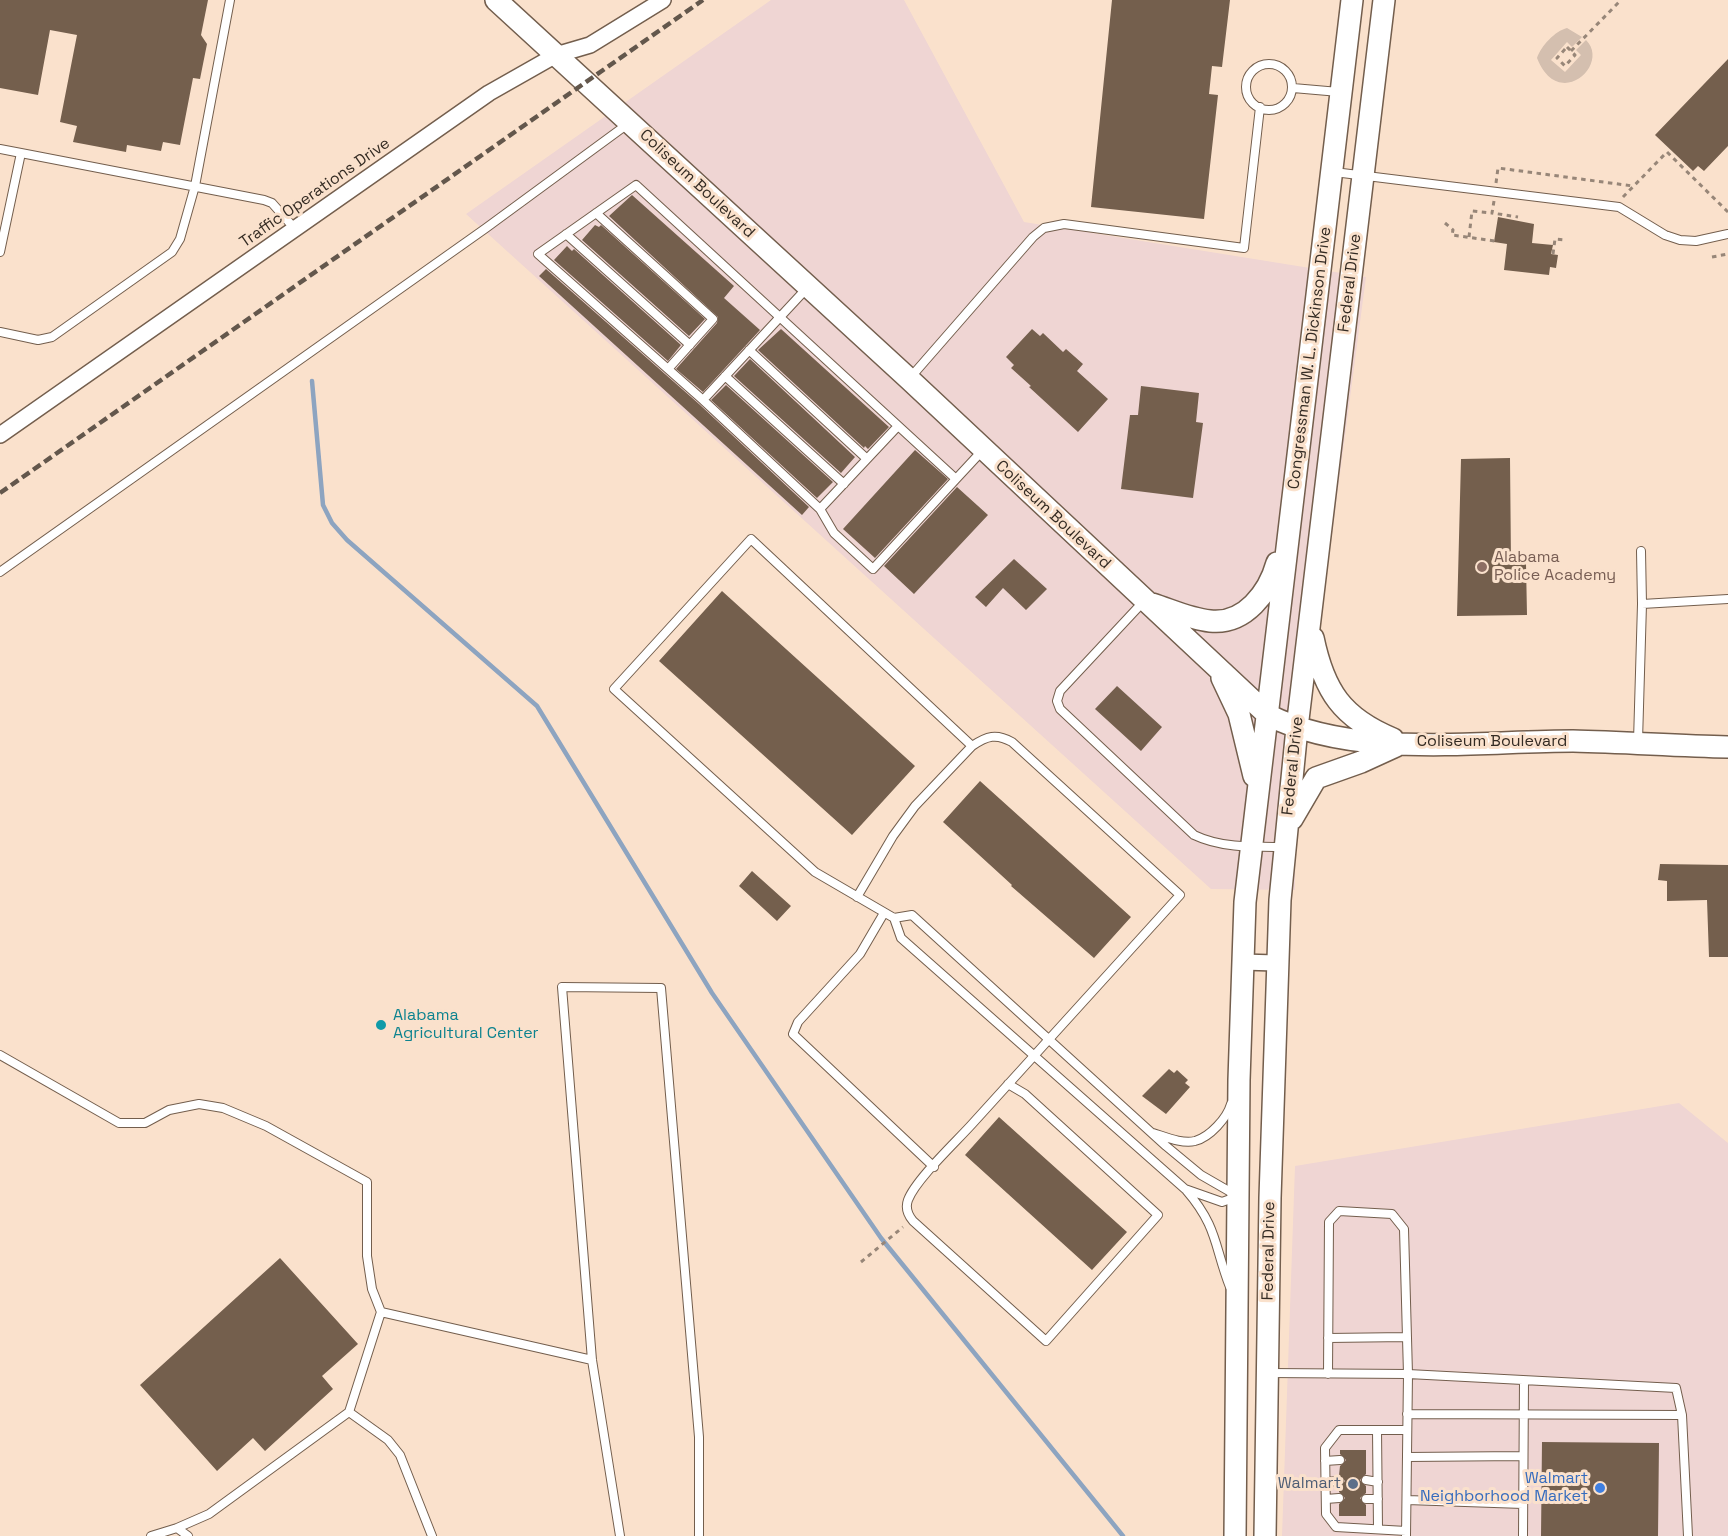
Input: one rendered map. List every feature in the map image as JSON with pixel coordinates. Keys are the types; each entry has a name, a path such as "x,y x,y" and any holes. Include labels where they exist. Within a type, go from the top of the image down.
{"main road":[{"name":"Coliseum Boulevard","path":"496,0 909,379 982,450 1268,715 1297,728 1358,742 1574,741 1728,747"},
{"name":"Congressman W. L. Dickinson Drive","path":"1268,715 1352,0"},
{"name":"Federal Drive","path":"1265,1536 1276,963 1285,841 1384,0"},
{"path":"1144,601 1189,617 1212,622 1232,619 1254,605 1271,583 1291,513"},
{"path":"1309,622 1321,674 1337,703 1369,729 1402,743"},
{"path":"1218,668 1239,714 1257,789"},
{"name":"Federal Drive","path":"1234,1536 1242,962 1250,847 1268,715"},
{"path":"1285,841 1298,804 1316,778 1361,762 1402,743"},
{"path":"1238,1197 1270,1198"}],"street":[{"name":"Traffic Operations Drive","path":"0,435 489,93 556,55 590,45 663,0"},
{"path":"1242,962 1276,963"}],"lane":[{"path":"0,332 38,340 52,337 172,252 186,226 230,0"},
{"path":"1272,64 1280,66 1287,72 1293,88 1283,105 1273,109 1260,107 1250,99 1247,91 1250,74 1256,68 1272,64"},
{"path":"1293,88 1341,93"},
{"path":"909,379 1033,237 1051,225 1064,224 1244,248 1260,107"},
{"path":"0,572 486,228 630,123"},
{"path":"0,149 255,197 272,203 295,229"},
{"path":"0,252 21,153"},
{"path":"1332,171 1614,206 1628,211 1665,235 1680,240 1696,241 1728,234"},
{"path":"956,478 636,185 538,254 703,400 820,509 834,533 873,569 982,450"},
{"path":"596,213 713,319 668,369"},
{"path":"566,234 690,345"},
{"path":"703,400 808,287"},
{"path":"749,350 867,459"},
{"path":"725,376 844,484"},
{"path":"820,509 898,426"},
{"path":"972,746 751,539 614,689 815,872 894,918 912,915 1201,1176 1238,1197"},
{"path":"1638,744 1642,604 1641,551"},
{"path":"1642,604 1728,599"},
{"path":"1144,601 1060,691 1057,701 1060,710 1194,835 1208,842 1250,847 1285,841"},
{"path":"857,897 893,836 915,806 972,746 987,736 1002,736 1012,742 1180,895 1008,1084 908,1199 909,1215 1046,1341 1158,1215 1025,1094 1008,1084"},
{"path":"884,913 868,944 798,1022 793,1034 934,1167"},
{"path":"894,918 901,938 1185,1189 1201,1207 1212,1226 1221,1252 1225,1274 1237,1302"},
{"path":"620,1536 592,1360 562,987 660,988 699,1437 699,1536"},
{"path":"0,1055 119,1123 145,1123 169,1110 199,1104 223,1108 266,1126 367,1182 367,1257 372,1289 381,1312 349,1412 209,1514 151,1536"},
{"path":"1151,1132 1181,1141 1197,1141 1215,1128 1230,1109 1239,1080"},
{"path":"1185,1189 1222,1202 1238,1197"},
{"path":"1328,1374 1329,1222 1339,1211 1392,1214 1404,1229 1408,1374 1406,1534 1378,1528 1336,1527 1326,1514 1325,1448 1339,1430 1407,1430"},
{"path":"381,1312 592,1360"},
{"path":"1328,1338 1407,1337"},
{"path":"1267,1373 1408,1374 1676,1388 1682,1415 1688,1536"},
{"path":"1523,1536 1524,1381"},
{"path":"349,1412 388,1440 400,1455 432,1536"},
{"path":"1407,1414 1682,1415"},
{"path":"1377,1430 1378,1528"},
{"path":"1407,1457 1523,1456"},
{"path":"1366,1460 1377,1459"},
{"path":"1325,1461 1340,1460"},
{"path":"1366,1480 1378,1482"},
{"path":"1325,1482 1339,1481"},
{"path":"1326,1499 1339,1498"},
{"path":"1366,1499 1378,1499"},
{"path":"1407,1500 1523,1504"},
{"path":"177,1528 188,1536"}],"path":[{"path":"1571,51 1621,0"},
{"path":"1567,47 1571,51 1575,55 1565,66 1557,58 1567,47"},
{"path":"1614,206 1667,152 1728,212"},
{"path":"1469,237 1472,211 1492,213"},
{"path":"1444,223 1453,230 1452,235 1495,241"},
{"path":"1553,254 1555,239 1566,240"},
{"path":"1712,256 1728,254"},
{"path":"861,1262 896,1234"}],"shaded area":[{"path":"771,0 904,0 1024,222 1366,277 1295,814 1295,890 1211,889 466,214"},
{"path":"1567,28 1582,37 1572,47 1567,42 1551,60 1565,72 1581,55 1576,50 1586,40 1592,50 1592,61 1587,71 1579,79 1568,83 1557,81 1546,74 1537,58 1549,40"},
{"path":"1679,1103 1728,1143 1728,1536 1282,1536 1295,1166"}],"building":[{"path":"0,0 208,0 201,35 207,44 200,79 193,78 180,145 163,142 161,151 127,145 126,152 73,142 77,126 60,122 77,35 50,30 38,95 0,88"},
{"path":"1112,0 1230,0 1222,67 1212,66 1209,94 1218,95 1204,219 1091,207"},
{"path":"1728,59 1728,146 1704,171 1698,166 1693,171 1655,135"},
{"path":"632,195 734,286 724,298 760,330 703,392 676,369 717,323 718,317 609,216"},
{"path":"1498,217 1534,224 1532,243 1553,245 1551,254 1558,255 1556,268 1550,267 1549,275 1504,270 1507,244 1494,242"},
{"path":"595,225 599,227 601,225 705,319 689,336 582,240"},
{"path":"567,246 572,251 574,249 681,345 668,361 554,260"},
{"path":"546,269 699,404 809,507 802,515 539,276"},
{"path":"781,329 889,427 868,449 865,446 864,448 758,350"},
{"path":"1032,329 1040,336 1043,333 1063,352 1066,349 1083,364 1077,371 1108,399 1078,432 1029,387 1031,386 1011,368 1014,365 1006,357"},
{"path":"750,359 855,457 841,473 734,376"},
{"path":"726,385 833,482 817,498 711,400"},
{"path":"1141,386 1199,393 1196,422 1203,423 1193,498 1121,489 1130,415 1138,415"},
{"path":"915,450 948,479 875,558 843,529"},
{"path":"1510,458 1511,564 1526,564 1527,615 1457,616 1461,459"},
{"path":"957,487 988,515 914,594 884,566"},
{"path":"1014,559 1047,589 1026,610 1003,588 986,607 975,597"},
{"path":"722,591 915,766 852,835 659,661"},
{"path":"1117,686 1162,727 1141,751 1095,709"},
{"path":"980,781 1131,917 1094,958 1011,886 943,822"},
{"path":"1660,864 1728,865 1728,957 1709,957 1707,900 1667,901 1667,881 1658,880"},
{"path":"752,871 791,906 777,921 739,886"},
{"path":"1169,1069 1174,1073 1177,1070 1188,1080 1185,1083 1190,1087 1166,1114 1142,1096"},
{"path":"999,1117 1127,1232 1092,1270 965,1155"},
{"path":"280,1258 358,1344 322,1376 333,1389 265,1451 253,1438 217,1471 140,1385"},
{"name":"Walmart Neighborhood Market","path":"1542,1442 1659,1443 1658,1536 1541,1536"},
{"path":"1340,1450 1366,1450 1366,1474 1360,1480 1366,1486 1366,1493 1360,1498 1366,1505 1366,1516 1339,1516 1339,1504 1345,1498 1339,1492 1339,1487 1345,1481 1339,1475 1340,1466 1346,1460 1340,1454"}],"waterway":[{"path":"312,381 323,505 332,523 347,540 537,706 712,993 881,1238 1123,1536"}],"railway":[{"path":"0,493 703,0"}],"place":[{"name":"Alabama Police Academy","path":"1482,567"},
{"name":"Alabama Agricultural Center","path":"381,1025"},
{"name":"Walmart","path":"1353,1484"},
{"name":"Walmart Neighborhood Market","path":"1600,1488"}]}
